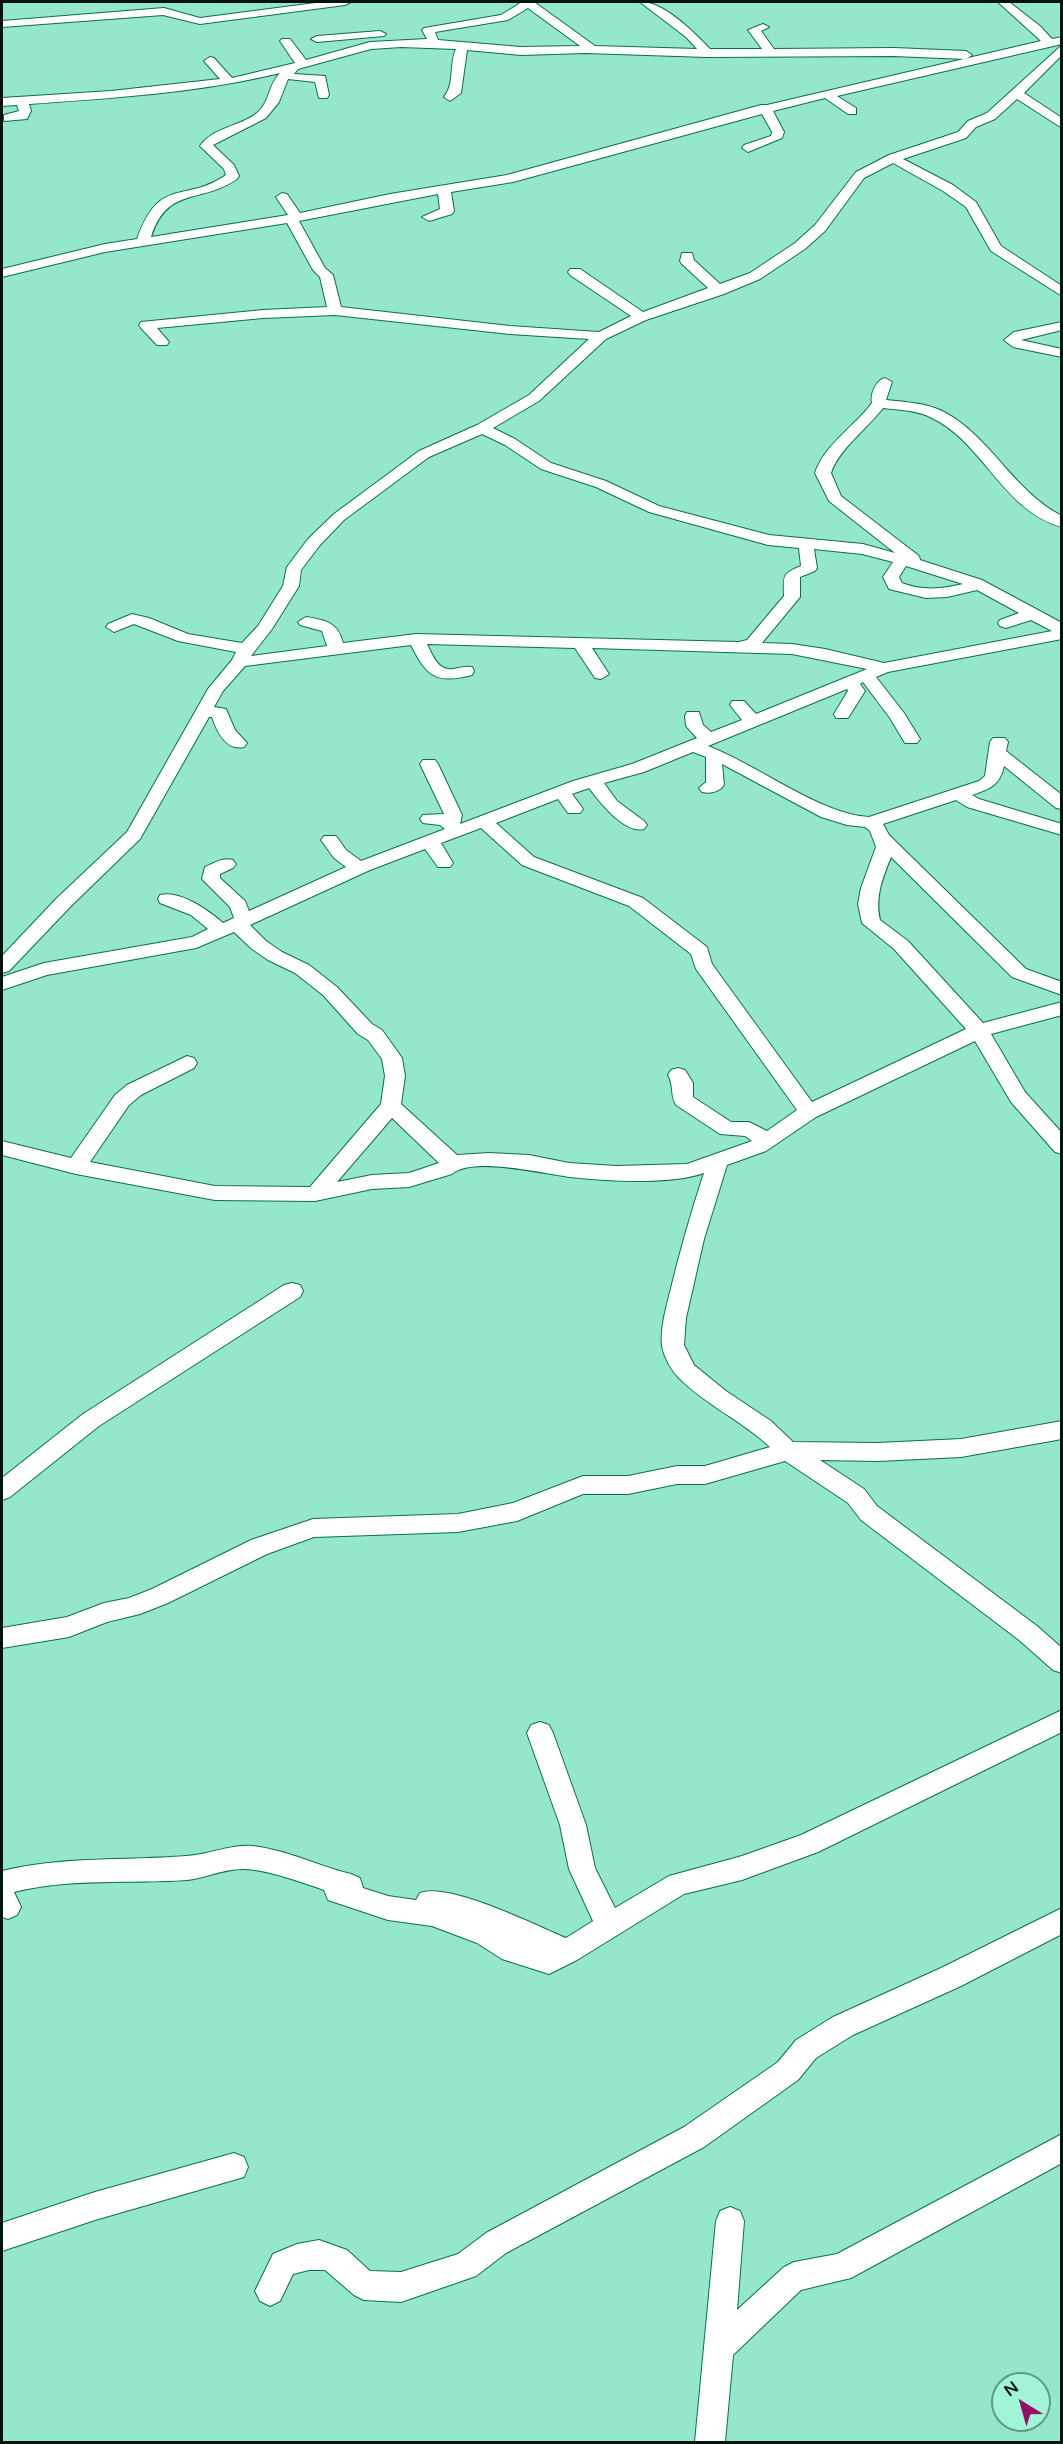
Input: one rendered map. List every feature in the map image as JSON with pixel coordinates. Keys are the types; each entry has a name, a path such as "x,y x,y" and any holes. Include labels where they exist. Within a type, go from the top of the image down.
{"street":[{"path":"117,2 120,14"},
{"path":"2,24 164,11 200,21 301,5 345,2"},
{"path":"317,39 428,30 504,18 528,2 592,49"},
{"path":"646,2 690,35 706,53"},
{"path":"1003,2 1055,45"},
{"path":"301,5 309,14 309,19"},
{"path":"763,27 754,30 771,53"},
{"path":"428,30 434,43"},
{"path":"532,38 575,36"},
{"path":"835,40 852,53"},
{"path":"2,980 64,902 134,835 216,689 264,629 291,586 293,570 314,542 339,518 369,493 424,454 482,428 534,398 601,336 637,319 755,276 800,246 820,228 860,175 893,158 962,135 972,124 991,116 1016,94 1055,45 1062,40"},
{"path":"286,41 296,78 321,79 324,95"},
{"path":"2,102 229,82 294,69 344,56 370,46 434,43 521,51 592,49 706,53 894,52 988,57"},
{"path":"918,45 941,45 959,49 970,55"},
{"path":"2,260 73,254 294,218 539,172 765,108 988,57 1055,45"},
{"path":"450,97 455,93 459,55 463,46"},
{"path":"556,50 560,56 570,56"},
{"path":"229,82 214,66 245,66"},
{"path":"142,242 150,217 163,204 184,193 227,181 233,176 230,168 206,146 215,137 264,116 276,95 279,81 294,69"},
{"path":"882,82 894,92"},
{"path":"827,94 852,111"},
{"path":"1016,94 1062,124"},
{"path":"8,118 23,116 25,111 22,102"},
{"path":"748,148 776,138 777,132 765,108"},
{"path":"893,158 948,188 971,205 996,248 1062,292"},
{"path":"429,217 447,211 444,189"},
{"path":"282,197 320,270 326,275 335,311"},
{"path":"2,273 73,254"},
{"path":"687,256 687,261 719,291"},
{"path":"575,273 637,319"},
{"path":"594,302 622,319 637,319"},
{"path":"162,342 146,325 263,314 335,311 534,332 601,336"},
{"path":"1062,326 1011,340 1018,344 1062,353"},
{"path":"534,332 557,349 575,358"},
{"path":"885,382 878,398 879,403 866,421 835,452 823,473 834,498 921,565"},
{"path":"879,403 920,408 941,416 959,429 1003,478 1031,504 1062,522"},
{"path":"482,428 510,442 546,466 601,484 654,509 746,535 806,544 863,549 921,565 979,585 1034,613 1062,632"},
{"path":"736,649 753,643 792,597 792,575 809,567 806,544"},
{"path":"902,560 891,577 895,586 907,592 932,595 979,585"},
{"path":"1006,623 1034,613"},
{"path":"114,627 132,619 143,621 184,638 243,655 336,649 416,639 580,642 736,649 792,649 884,668"},
{"path":"306,622 328,626 334,632 336,649"},
{"path":"2,980 44,969 196,942 359,868 430,840 453,827 482,820 593,780 708,749 753,721 884,668 1062,632"},
{"path":"416,639 433,669 441,675 451,676 466,671"},
{"path":"580,642 601,674"},
{"path":"842,714 856,691 858,679"},
{"path":"858,679 898,717 911,739"},
{"path":"738,705 753,721"},
{"path":"205,711 220,713 222,722 234,741 238,742"},
{"path":"693,716 695,726 708,749 715,785 708,788"},
{"path":"993,777 998,747 1019,770 1062,804"},
{"path":"649,764 708,749 834,818 855,823 870,822 959,794 984,785 993,777 1019,770"},
{"path":"429,764 453,815 453,827"},
{"path":"593,780 611,805 638,825"},
{"path":"562,791 574,809"},
{"path":"959,794 973,803 1062,830"},
{"path":"429,819 445,820 453,827"},
{"path":"482,820 528,861 636,902 700,951 703,965 809,1112"},
{"path":"870,822 878,830 885,847 870,888 867,904 871,923 901,945 979,1031 1018,1097 1062,1147"},
{"path":"882,838 1020,974 1062,989"},
{"path":"330,840 340,854 359,868"},
{"path":"430,840 437,856 444,863"},
{"path":"227,864 211,871 211,879 238,906 234,925"},
{"path":"167,899 234,925 275,956 302,969 330,991 365,1029 375,1035 392,1058 395,1076 391,1106 315,1194"},
{"path":"2,1148 76,1167 215,1193 315,1194 372,1182 409,1180 445,1169 452,1163 489,1160 530,1162 569,1170 616,1173 688,1171 759,1146 809,1112 979,1031 1062,1008"},
{"path":"76,1167 122,1100 134,1090 187,1063"},
{"path":"678,1075 683,1083 683,1100 727,1129 749,1129 768,1140"},
{"path":"391,1106 452,1163"},
{"path":"719,1159 693,1239 675,1318 673,1345 677,1358 686,1371 718,1397 763,1427 789,1451 856,1496 868,1513 1028,1633 1062,1663"},
{"path":"2,1491 91,1420 292,1291"},
{"path":"2,1638 69,1627 104,1613 131,1607 160,1596 259,1547 313,1528 458,1523 516,1512 583,1485 628,1485 677,1476 705,1474 789,1451 878,1452 961,1448 1062,1430"},
{"path":"2,1883 20,1878 92,1871 193,1868 239,1857 284,1863 337,1883 469,1910 568,1951 678,1884 742,1868 809,1844 1062,1720"},
{"path":"540,1733 573,1825 582,1869 604,1915 615,1923"},
{"path":"2,1895 8,1907 2,1906"},
{"path":"270,2291 283,2264 298,2257 317,2254 338,2259 364,2285 401,2287 466,2266 496,2243 694,2138 788,2071 806,2049 843,2026 951,1977 1062,1920"},
{"path":"719,2348 794,2277 841,2268 1062,2148"},
{"path":"2,2237 95,2206 234,2167"},
{"path":"710,2442 730,2221"}]}
